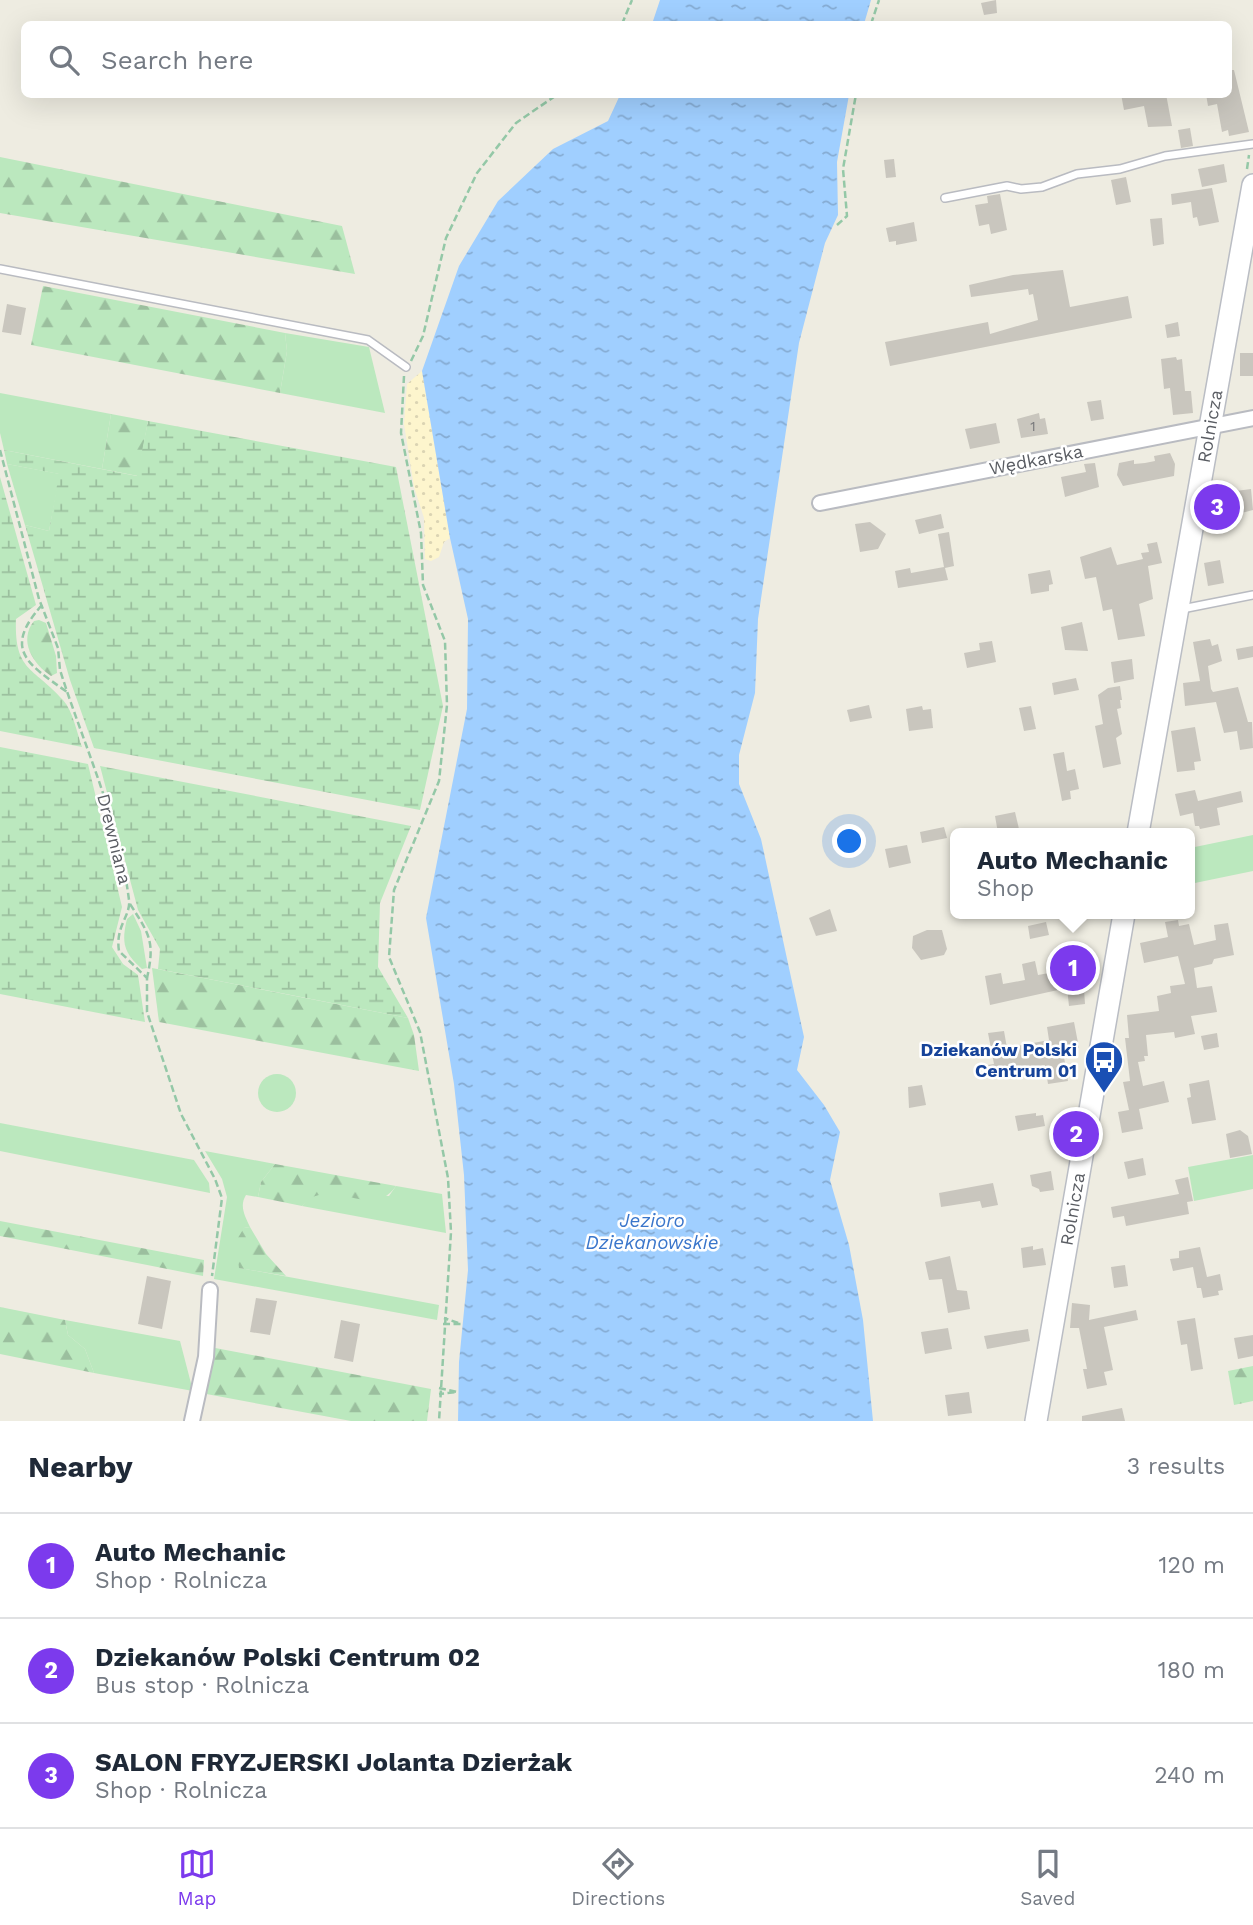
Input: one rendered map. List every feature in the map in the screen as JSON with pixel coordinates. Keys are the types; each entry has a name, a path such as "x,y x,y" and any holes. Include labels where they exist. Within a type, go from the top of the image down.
{"street":[{"name":"Rolnicza","path":"1140,828 1253,185"},
{"name":"Wędkarska","path":"820,503 1253,418"},
{"name":"Rolnicza","path":"1036,1421 1123,919"},
{"path":"192,1421 206,1357 210,1290"}],"lane":[{"path":"946,198 1007,186 1021,189 1042,187 1077,174 1120,169 1165,156 1253,144"},
{"path":"0,269 368,340 406,367"},
{"path":"1178,610 1253,595"}],"path":[{"path":"623,21 632,0"},
{"path":"872,21 878,0"},
{"path":"439,1421 443,1324 451,1233 448,1178 429,1091 420,1032 389,957 394,890 439,781 447,705 445,641 423,585 421,533 401,433 401,398 406,367 417,354 423,336 446,238 477,173 516,122 552,98"},
{"path":"837,225 847,216 843,169 855,98"},
{"name":"Drewniana","path":"0,450 42,605 58,648 67,692 113,822 130,904 119,928 119,951 147,978"},
{"path":"42,605 25,625 22,648 34,667 67,692"},
{"path":"130,904 145,927 153,951 147,978 148,1012 181,1114 222,1198 210,1290"},
{"path":"443,1324 461,1324 444,1318"},
{"path":"439,1388 457,1392 439,1394"}],"green space":[{"path":"0,157 342,226 355,274 0,213"},
{"path":"43,286 285,333 287,351 280,393 31,345"},
{"path":"285,333 369,347 385,413 280,393 287,351"},
{"path":"0,393 111,414 102,469 4,450 0,433"},
{"path":"111,414 148,421 138,476 102,469"},
{"path":"148,421 396,467 443,706 420,810 94,748 70,680 25,525 49,531 59,474 7,464 4,450 137,476"},
{"path":"7,464 60,474 49,531 25,525"},
{"path":"0,477 36,605 16,619 18,649 28,667 53,689 66,705 82,747 0,731"},
{"path":"34,621 46,623 56,656 57,673 51,676 33,659 28,644 29,629"},
{"path":"0,747 88,764 122,907 112,947 123,964 138,975 145,1022 0,994"},
{"path":"100,766 411,826 380,903 378,967 408,1018 158,969 160,949 138,910"},
{"path":"1253,835 1253,871 1195,883 1195,847"},
{"path":"133,914 141,931 147,968 142,969 125,947 127,919"},
{"path":"152,968 408,1018 414,1035 419,1071 159,1022"},
{"path":"277,1074 291,1079 296,1093 291,1107 277,1112 263,1107 258,1093 263,1079"},
{"path":"0,1123 194,1160 209,1183 210,1193 0,1151"},
{"path":"205,1151 275,1164 261,1182 258,1197 246,1195 244,1199 244,1211 250,1227 244,1228 240,1268 439,1305 437,1320 214,1279 227,1197 222,1179"},
{"path":"1253,1155 1253,1189 1194,1201 1188,1167"},
{"path":"275,1164 396,1186 386,1196 375,1200 325,1194 313,1197 302,1206 258,1197 261,1182"},
{"path":"396,1186 442,1194 446,1233 302,1206 311,1195 320,1192 389,1196"},
{"path":"0,1221 204,1260 203,1276 0,1236"},
{"path":"250,1227 266,1254 286,1276 239,1268 236,1241 244,1228"},
{"path":"0,1307 65,1320 68,1335 85,1349 94,1373 0,1354"},
{"path":"65,1320 180,1341 193,1391 94,1373 85,1349 68,1335"},
{"path":"210,1347 431,1389 427,1421 351,1421 201,1393"},
{"path":"1253,1366 1253,1401 1234,1405 1228,1371"}],"sand":[{"path":"422,371 450,538 444,542 439,557 431,561 425,559 424,518 414,487 404,424 407,384"}],"water":[{"path":"660,0 871,0 865,21 653,21"},
{"name":"Jezioro Dziekanowskie","path":"619,98 848,98 837,162 838,215 825,243 799,343 758,619 755,693 739,755 739,784 761,839 804,1037 797,1070 824,1105 840,1132 830,1180 849,1245 863,1320 873,1421 458,1421 459,1362 468,1270 464,1175 454,1084 426,918 467,709 468,619 450,538 422,371 459,266 498,201 553,149 608,121"}],"building":[{"path":"996,0 997,13 984,15 981,3"},
{"path":"1234,70 1249,132 1229,136 1228,130 1222,132 1217,104 1208,106 1207,98 1232,98"},
{"path":"1122,98 1167,98 1172,126 1148,127 1144,106 1124,110"},
{"path":"1190,128 1193,146 1181,148 1178,130"},
{"path":"894,159 896,177 886,178 884,160"},
{"path":"1224,164 1227,182 1202,187 1198,169"},
{"path":"1126,177 1131,202 1116,205 1111,180"},
{"path":"1212,188 1219,222 1199,226 1197,217 1193,218 1191,202 1172,205 1171,194"},
{"path":"1000,194 1007,230 991,234 989,224 979,226 975,205 988,203 987,196"},
{"path":"1162,218 1164,244 1153,246 1150,219"},
{"path":"914,222 917,241 896,245 896,241 889,242 886,228"},
{"path":"1063,270 1070,307 1128,296 1132,318 890,366 885,342 988,322 990,334 1038,320 1033,294 1029,295 1028,289 971,297 969,285 1013,275"},
{"path":"7,304 26,308 21,335 2,332"},
{"path":"1178,322 1180,336 1167,338 1165,325"},
{"path":"1240,353 1253,353 1253,376 1240,376"},
{"path":"1176,357 1177,360 1182,359 1185,391 1191,391 1193,413 1173,415 1170,388 1164,389 1161,359"},
{"path":"1101,400 1104,419 1091,421 1087,402"},
{"path":"1039,413 1040,419 1045,418 1048,434 1021,438 1017,419"},
{"path":"996,423 1000,443 970,449 965,429"},
{"path":"1170,453 1175,464 1174,476 1123,486 1117,475 1119,463 1134,460 1134,464 1145,463 1155,461 1154,456"},
{"path":"1095,463 1099,487 1065,497 1061,477 1086,472 1084,464"},
{"path":"1251,489 1253,510 1215,520 1212,505 1234,501 1236,491"},
{"path":"941,514 944,528 919,534 915,520"},
{"path":"870,522 886,534 878,549 860,552 855,524"},
{"path":"949,532 954,566 945,568 948,580 898,588 895,571 910,568 911,573 944,567 938,534"},
{"path":"1157,542 1162,563 1148,566 1153,599 1139,604 1145,636 1118,640 1112,609 1103,611 1096,577 1085,579 1080,557 1111,547 1117,565 1143,559 1141,553 1149,552 1147,544"},
{"path":"1220,560 1224,583 1208,586 1204,563"},
{"path":"1050,570 1053,584 1049,585 1049,591 1031,594 1028,574"},
{"path":"1082,622 1088,651 1065,650 1061,627"},
{"path":"1210,639 1212,646 1218,644 1222,661 1208,666 1211,689 1213,692 1238,687 1248,722 1252,722 1253,748 1240,750 1237,731 1224,733 1216,702 1185,706 1183,683 1200,681 1193,642"},
{"path":"992,641 996,662 967,668 964,653 980,650 979,643"},
{"path":"1253,646 1253,657 1238,660 1236,649"},
{"path":"1132,659 1134,679 1114,683 1111,662"},
{"path":"1076,678 1079,690 1054,695 1052,683"},
{"path":"1120,686 1121,708 1117,709 1122,734 1116,738 1121,764 1103,768 1095,726 1103,724 1098,695 1108,688"},
{"path":"869,705 872,718 850,722 847,710"},
{"path":"922,706 923,710 931,709 933,728 909,731 906,709"},
{"path":"1031,706 1036,729 1024,731 1019,708"},
{"path":"1195,727 1201,761 1194,762 1195,770 1177,772 1171,731"},
{"path":"1064,752 1067,771 1075,769 1079,789 1070,791 1071,799 1062,801 1053,754"},
{"path":"1195,790 1198,801 1241,791 1243,802 1217,808 1220,825 1200,829 1195,826 1193,813 1180,816 1175,794"},
{"path":"1015,812 1019,828 997,828 995,816"},
{"path":"944,827 947,838 922,843 920,832"},
{"path":"907,845 911,863 889,868 885,849"},
{"path":"830,909 837,931 816,936 809,918"},
{"path":"1178,920 1179,926 1189,924 1194,945 1216,940 1214,925 1228,923 1234,955 1214,959 1212,964 1194,968 1197,988 1212,986 1217,1012 1191,1016 1195,1034 1175,1038 1174,1032 1146,1035 1148,1056 1144,1056 1145,1061 1138,1062 1143,1086 1164,1081 1169,1102 1139,1109 1143,1129 1122,1133 1118,1112 1129,1110 1123,1082 1130,1081 1125,1038 1129,1038 1127,1015 1159,1011 1157,996 1171,993 1170,986 1185,984 1178,956 1144,963 1140,943 1168,937 1165,922"},
{"path":"1046,922 1049,935 1030,939 1028,926"},
{"path":"927,930 942,930 947,949 944,955 921,960 912,948 913,936"},
{"path":"1082,959 1085,1004 1069,1006 1067,988 990,1005 985,976 1001,973 1003,984 1025,980 1022,964 1035,961 1038,975 1065,970 1064,962"},
{"path":"1074,1022 1079,1048 1063,1051 1068,1081 1048,1084 1045,1065 983,1077 981,1066 994,1064 988,1033 1004,1031 1007,1048 1049,1040 1047,1027"},
{"path":"1217,1033 1219,1047 1204,1050 1201,1036"},
{"path":"1209,1080 1216,1120 1192,1124 1187,1098 1191,1097 1189,1084"},
{"path":"922,1085 926,1105 909,1108 908,1087"},
{"path":"1036,1113 1036,1116 1043,1115 1045,1126 1018,1131 1015,1116"},
{"path":"1240,1130 1248,1136 1252,1154 1230,1158 1226,1134"},
{"path":"1143,1158 1146,1175 1128,1179 1124,1162"},
{"path":"1051,1171 1054,1190 1040,1192 1032,1186 1030,1175"},
{"path":"1188,1177 1193,1201 1187,1202 1189,1214 1126,1226 1124,1216 1113,1218 1111,1207 1179,1194 1175,1180"},
{"path":"993,1183 998,1205 982,1208 980,1201 941,1207 939,1193"},
{"path":"1033,1246 1033,1250 1043,1248 1046,1265 1023,1268 1021,1248"},
{"path":"1200,1247 1207,1277 1220,1274 1223,1290 1218,1291 1219,1295 1203,1298 1201,1288 1197,1288 1193,1267 1173,1271 1170,1259 1179,1258 1179,1251"},
{"path":"950,1256 957,1290 967,1291 970,1309 948,1313 942,1279 929,1280 925,1262"},
{"path":"1125,1265 1128,1286 1114,1288 1111,1267"},
{"path":"147,1276 171,1281 162,1329 138,1324"},
{"path":"256,1298 277,1301 270,1335 250,1332"},
{"path":"1072,1303 1090,1305 1089,1320 1136,1310 1138,1320 1104,1327 1113,1370 1104,1372 1107,1385 1087,1389 1083,1369 1087,1369 1079,1328 1070,1328"},
{"path":"1195,1318 1203,1369 1191,1371 1187,1344 1181,1345 1177,1321"},
{"path":"341,1320 360,1324 353,1362 334,1358"},
{"path":"948,1328 952,1349 925,1354 921,1332"},
{"path":"1028,1329 1030,1341 987,1349 984,1336"},
{"path":"1253,1335 1253,1356 1238,1359 1234,1338"},
{"path":"969,1392 972,1413 948,1416 945,1395"},
{"path":"1122,1408 1125,1421 1082,1421 1082,1416"}],"place":[{"name":"SALON FRYZJERSKI Jolanta Dzierżak","path":"1217,507"},
{"name":"Auto Mechanic","path":"1073,968"},
{"name":"Dziekanów Polski Centrum 01","path":"1104,1094"},
{"name":"Dziekanów Polski Centrum 02","path":"1076,1134"}]}
